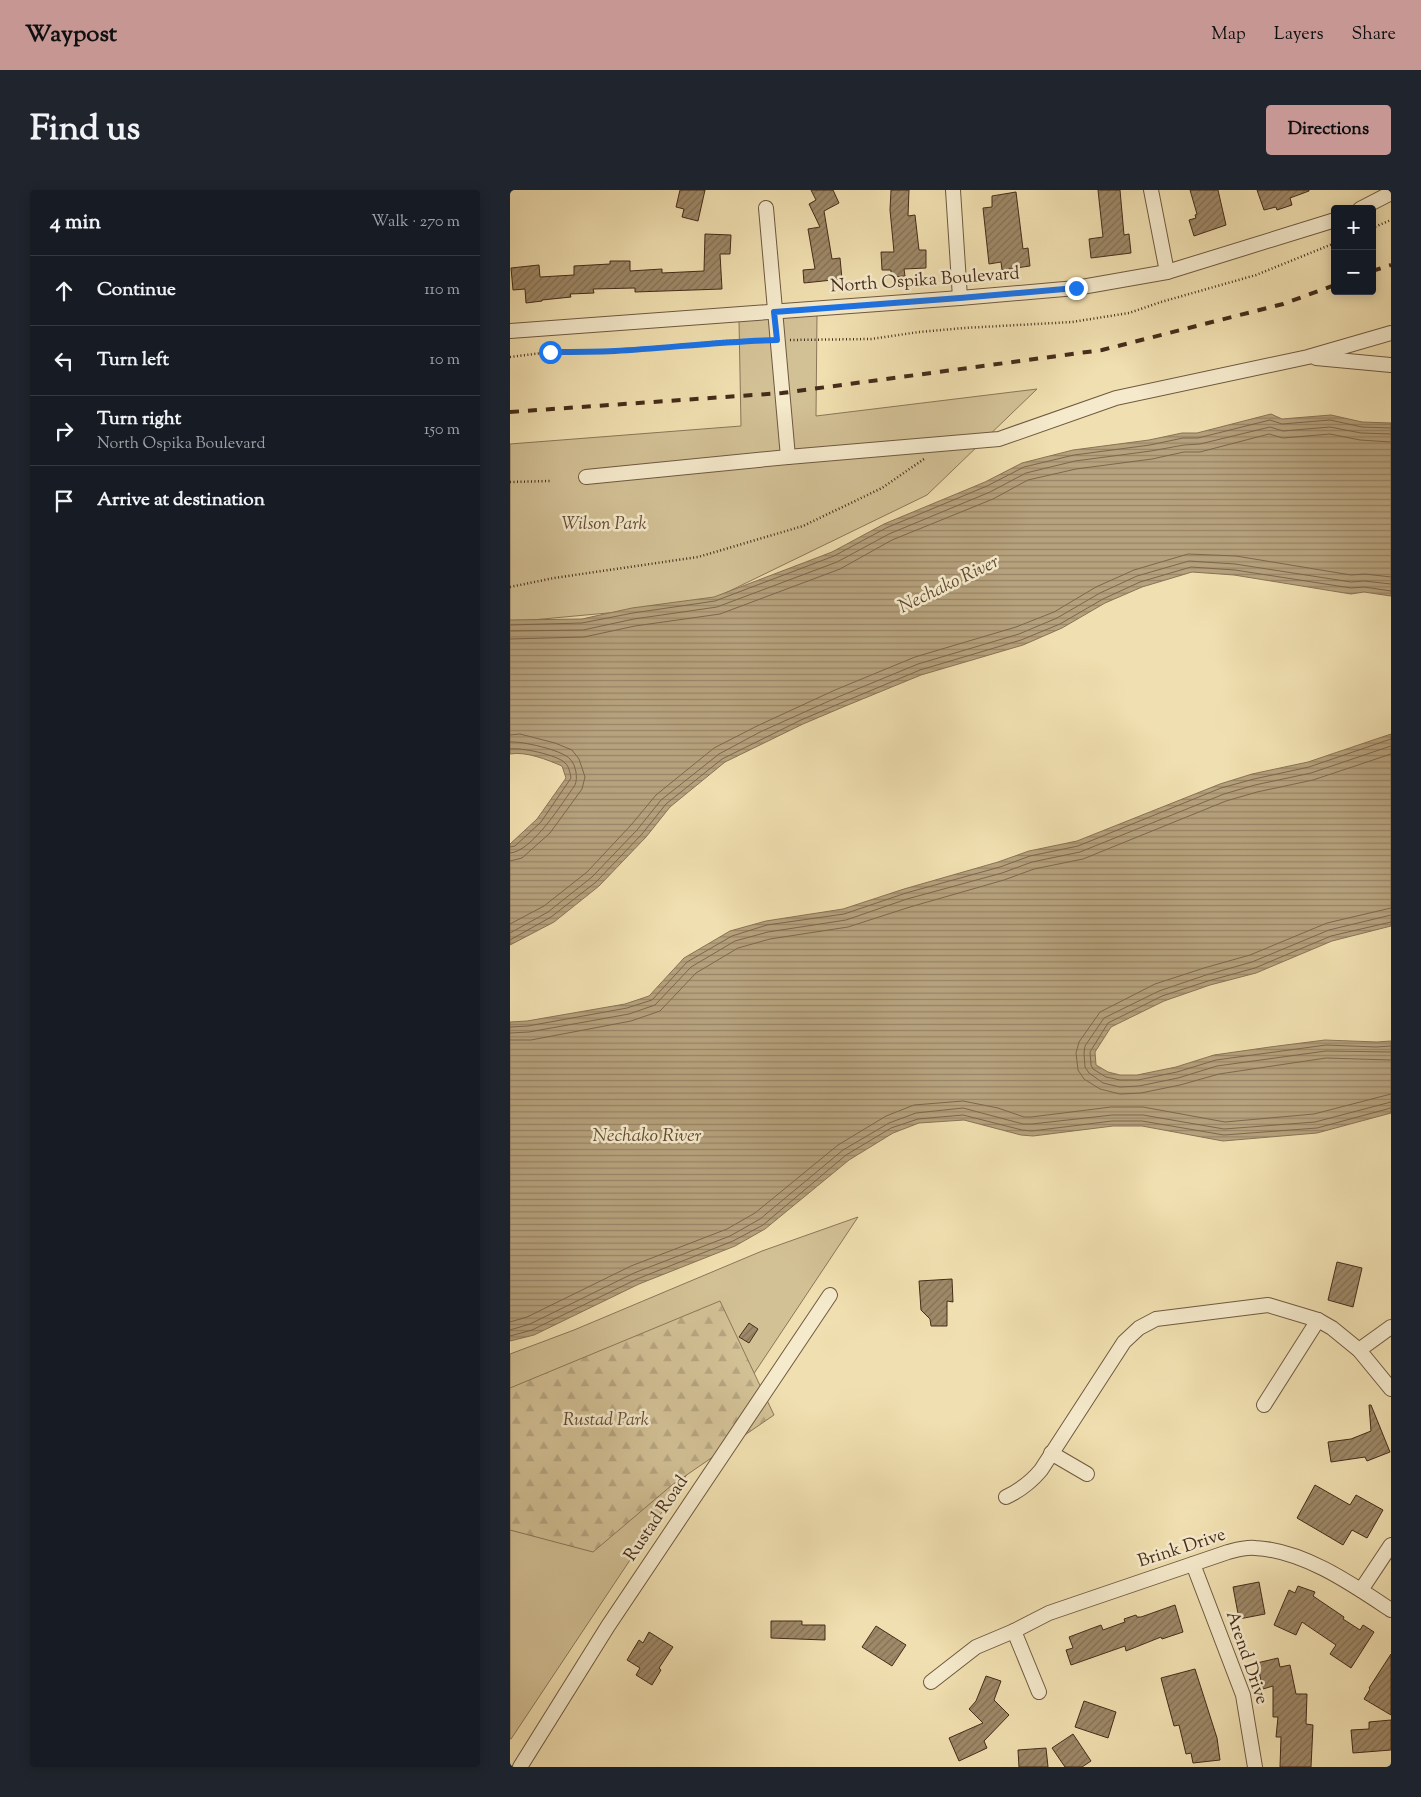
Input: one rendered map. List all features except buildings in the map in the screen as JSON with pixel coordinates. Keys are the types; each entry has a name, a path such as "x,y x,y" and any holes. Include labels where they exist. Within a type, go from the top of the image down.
{"street":[{"path":"953,190 960,298"},
{"path":"1152,190 1167,272"},
{"path":"1368,205 1391,193"},
{"path":"766,208 788,457"},
{"name":"North Ospika Boulevard","path":"510,331 1076,288 1167,272 1331,221"},
{"path":"586,477 999,439 1116,398 1308,357 1391,334"},
{"path":"1308,357 1391,365"},
{"name":"Rustad Road","path":"520,1767 608,1626 830,1295"},
{"path":"1006,1497 1032,1481 1124,1342 1139,1328 1156,1319 1268,1304 1318,1320 1332,1328 1359,1350 1391,1389"},
{"path":"1264,1405 1318,1320"},
{"path":"1359,1350 1391,1327"},
{"path":"1051,1453 1087,1474"},
{"path":"1361,1590 1391,1545"},
{"name":"Brink Drive","path":"931,1682 976,1647 1014,1632 1049,1613 1228,1552 1253,1548 1282,1551 1311,1563 1361,1590 1391,1610"},
{"name":"Arend Drive","path":"1193,1564 1243,1694 1255,1767"},
{"path":"1014,1632 1039,1692"}],"path":[{"path":"1376,226 1391,220"},
{"path":"510,356 550,352 623,350 725,341 871,339 964,328 1072,322 1129,313 1256,275 1331,245"},
{"path":"510,587 554,578 698,557 803,526 882,488 946,444"},
{"path":"510,482 550,482"}],"green space":[{"name":"Wilson Park","path":"817,315 816,416 1037,389 927,495 709,601 694,605 510,622 510,444 741,426 739,321"},
{"name":"Rustad Park","path":"858,1217 510,1739 510,1354 574,1330 762,1251"},
{"path":"720,1301 774,1415 672,1485 593,1552 510,1530 510,1388"}],"water":[{"path":"1271,414 1282,419 1331,415 1362,422 1391,423 1391,596 1364,592 1351,594 1234,575 1192,572 1142,587 1105,603 1062,628 1023,645 921,675 803,724 725,762 670,807 646,837 599,886 554,922 510,945 510,844 537,819 566,778 562,766 530,755 510,754 510,620 582,619 632,608 714,597 832,552 884,524 985,482 1022,463 1073,450 1149,440 1182,433 1197,433"},
{"name":"Nechako River","path":"1391,734 1391,926 1332,941 1256,973 1210,985 1164,1001 1111,1027 1095,1052 1096,1065 1108,1072 1120,1075 1137,1075 1176,1067 1214,1055 1270,1047 1325,1040 1391,1041 1391,1113 1317,1133 1223,1141 1142,1126 1113,1126 1033,1136 1021,1135 964,1120 919,1123 893,1133 849,1160 765,1229 735,1246 639,1284 534,1335 510,1341 510,1022 527,1021 625,1004 649,996 684,958 730,931 766,921 843,909 1029,851 1077,841 1220,784 1252,774 1308,762"}],"railway":[{"path":"1376,270 1391,265"},
{"path":"510,412 782,393 1102,350 1283,304 1331,286"}],"route":[{"path":"550,352 613,351 725,341 777,340 774,312 1076,288"}]}
